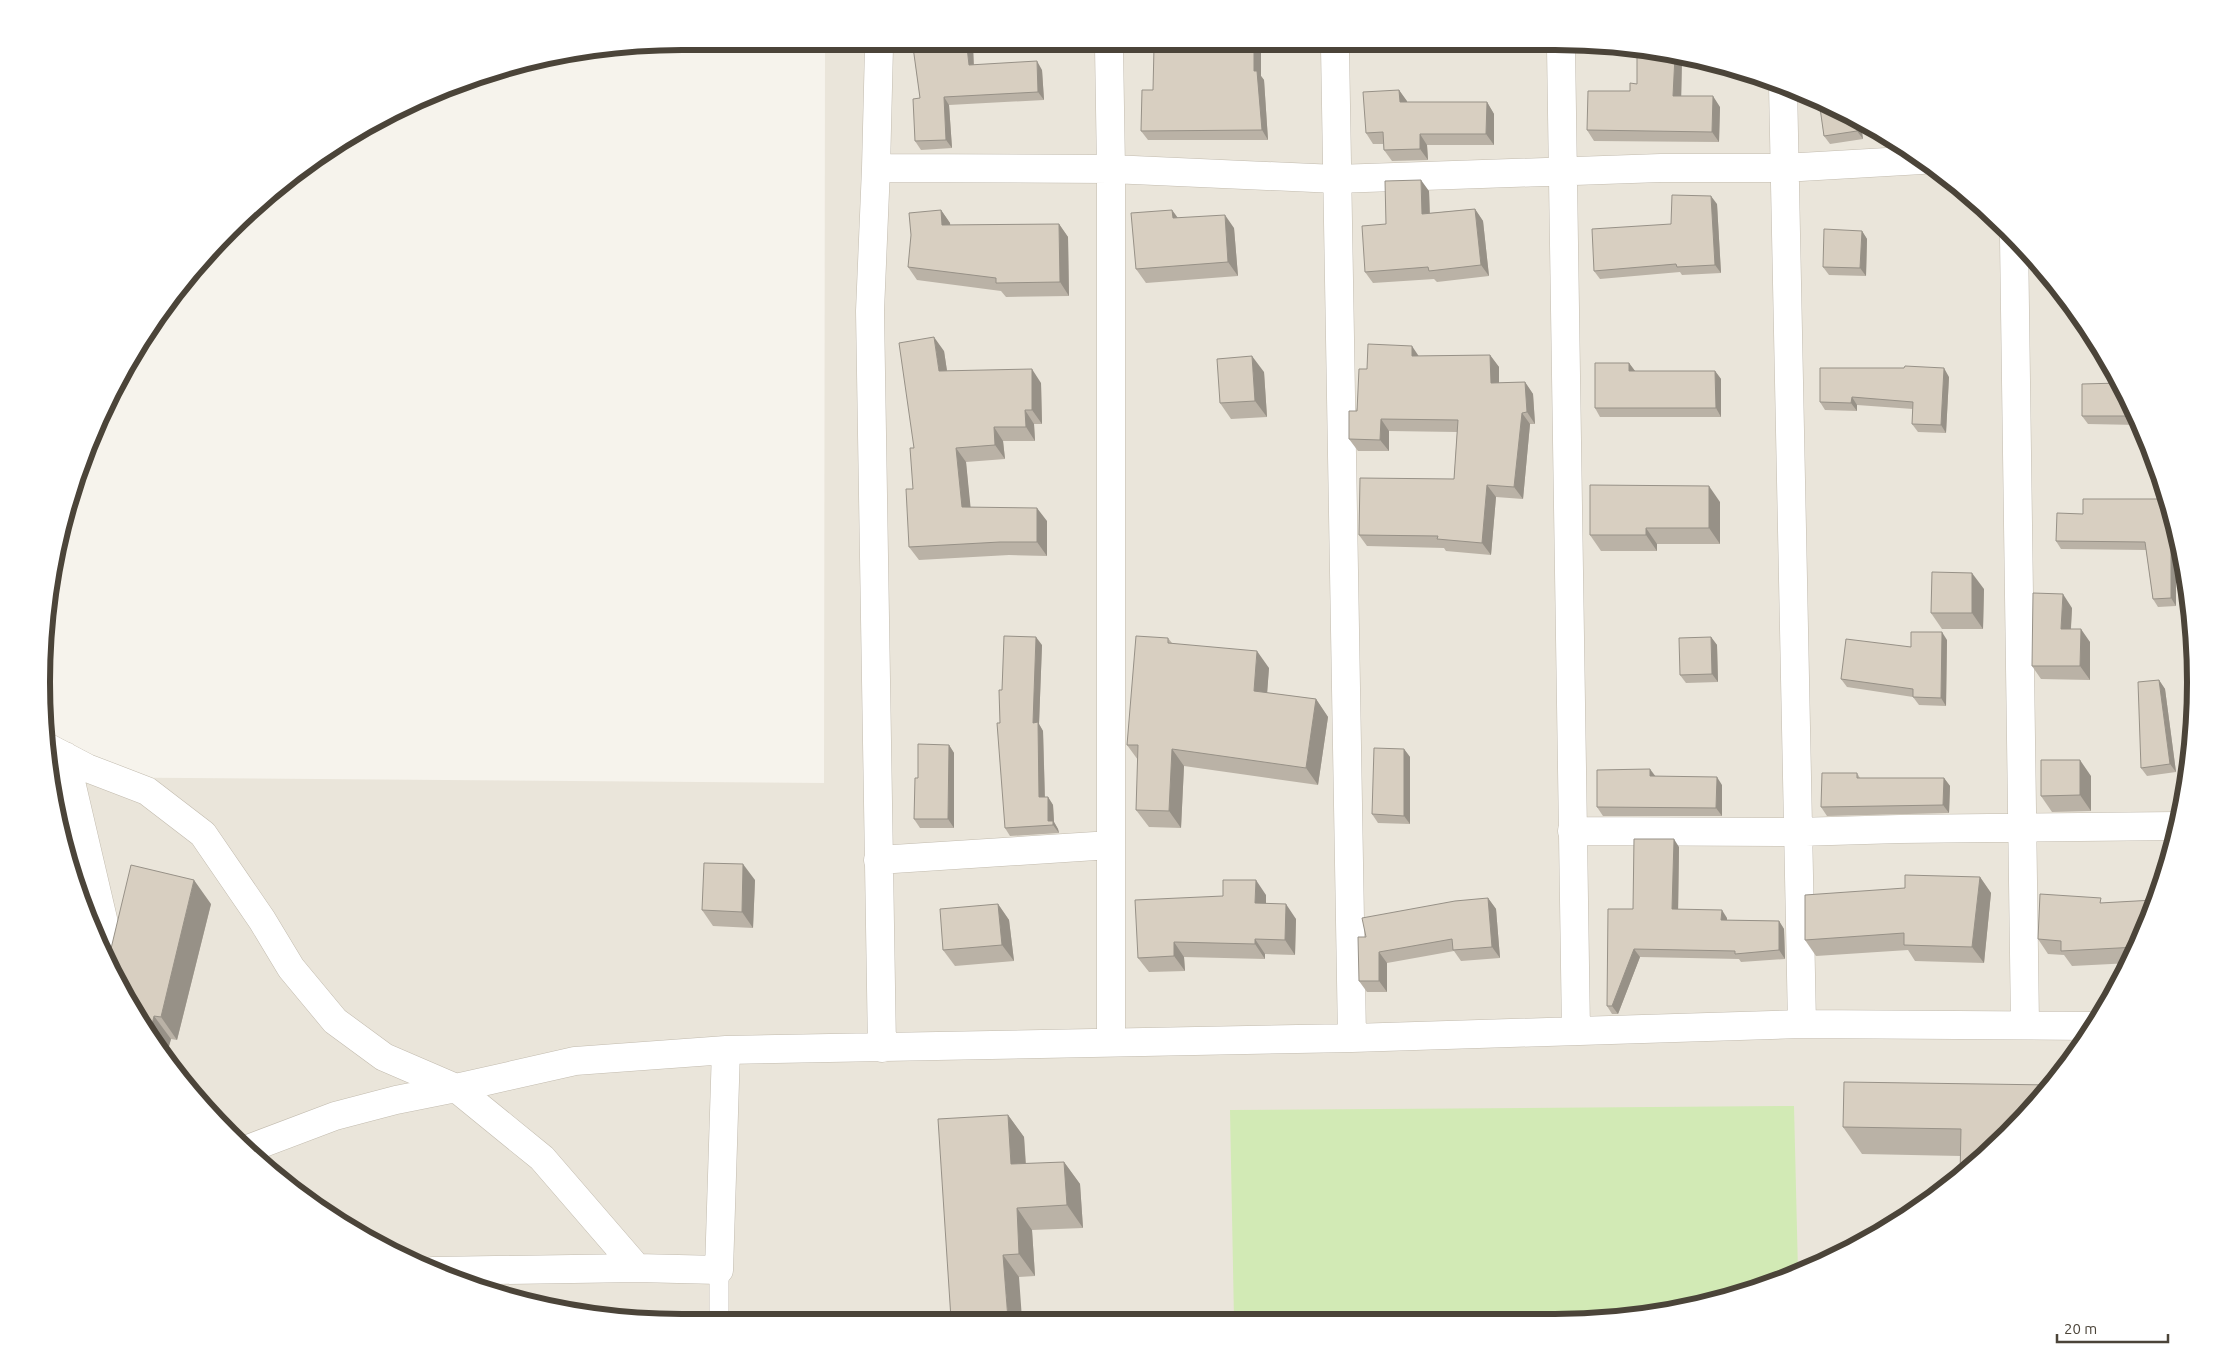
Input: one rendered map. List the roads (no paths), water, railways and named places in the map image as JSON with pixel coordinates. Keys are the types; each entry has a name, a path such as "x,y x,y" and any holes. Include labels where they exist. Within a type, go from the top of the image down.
{"street":[{"path":"879,50 870,311 882,1048"},
{"path":"1109,50 1111,169 1111,1042"},
{"path":"1335,50 1352,1038"},
{"path":"1561,50 1576,1031"},
{"path":"1783,93 1783,168 1802,1024"},
{"path":"876,168 1111,169 1336,179 1661,168 1783,168 1911,161"},
{"path":"2014,248 2025,1025"},
{"path":"55,751 110,950"},
{"path":"55,751 87,768 147,791 203,834 262,920 291,968 335,1021 384,1057 456,1088 542,1158 638,1268"},
{"path":"1572,831 1797,832 2170,826"},
{"path":"878,860 1111,845"},
{"path":"254,1147 335,1116 396,1100 575,1061 726,1050 1352,1038 1802,1024 2084,1026"},
{"path":"455,1272 638,1268 719,1270 726,1050"}],"lane":[{"path":"719,1270 719,1314"}]}
